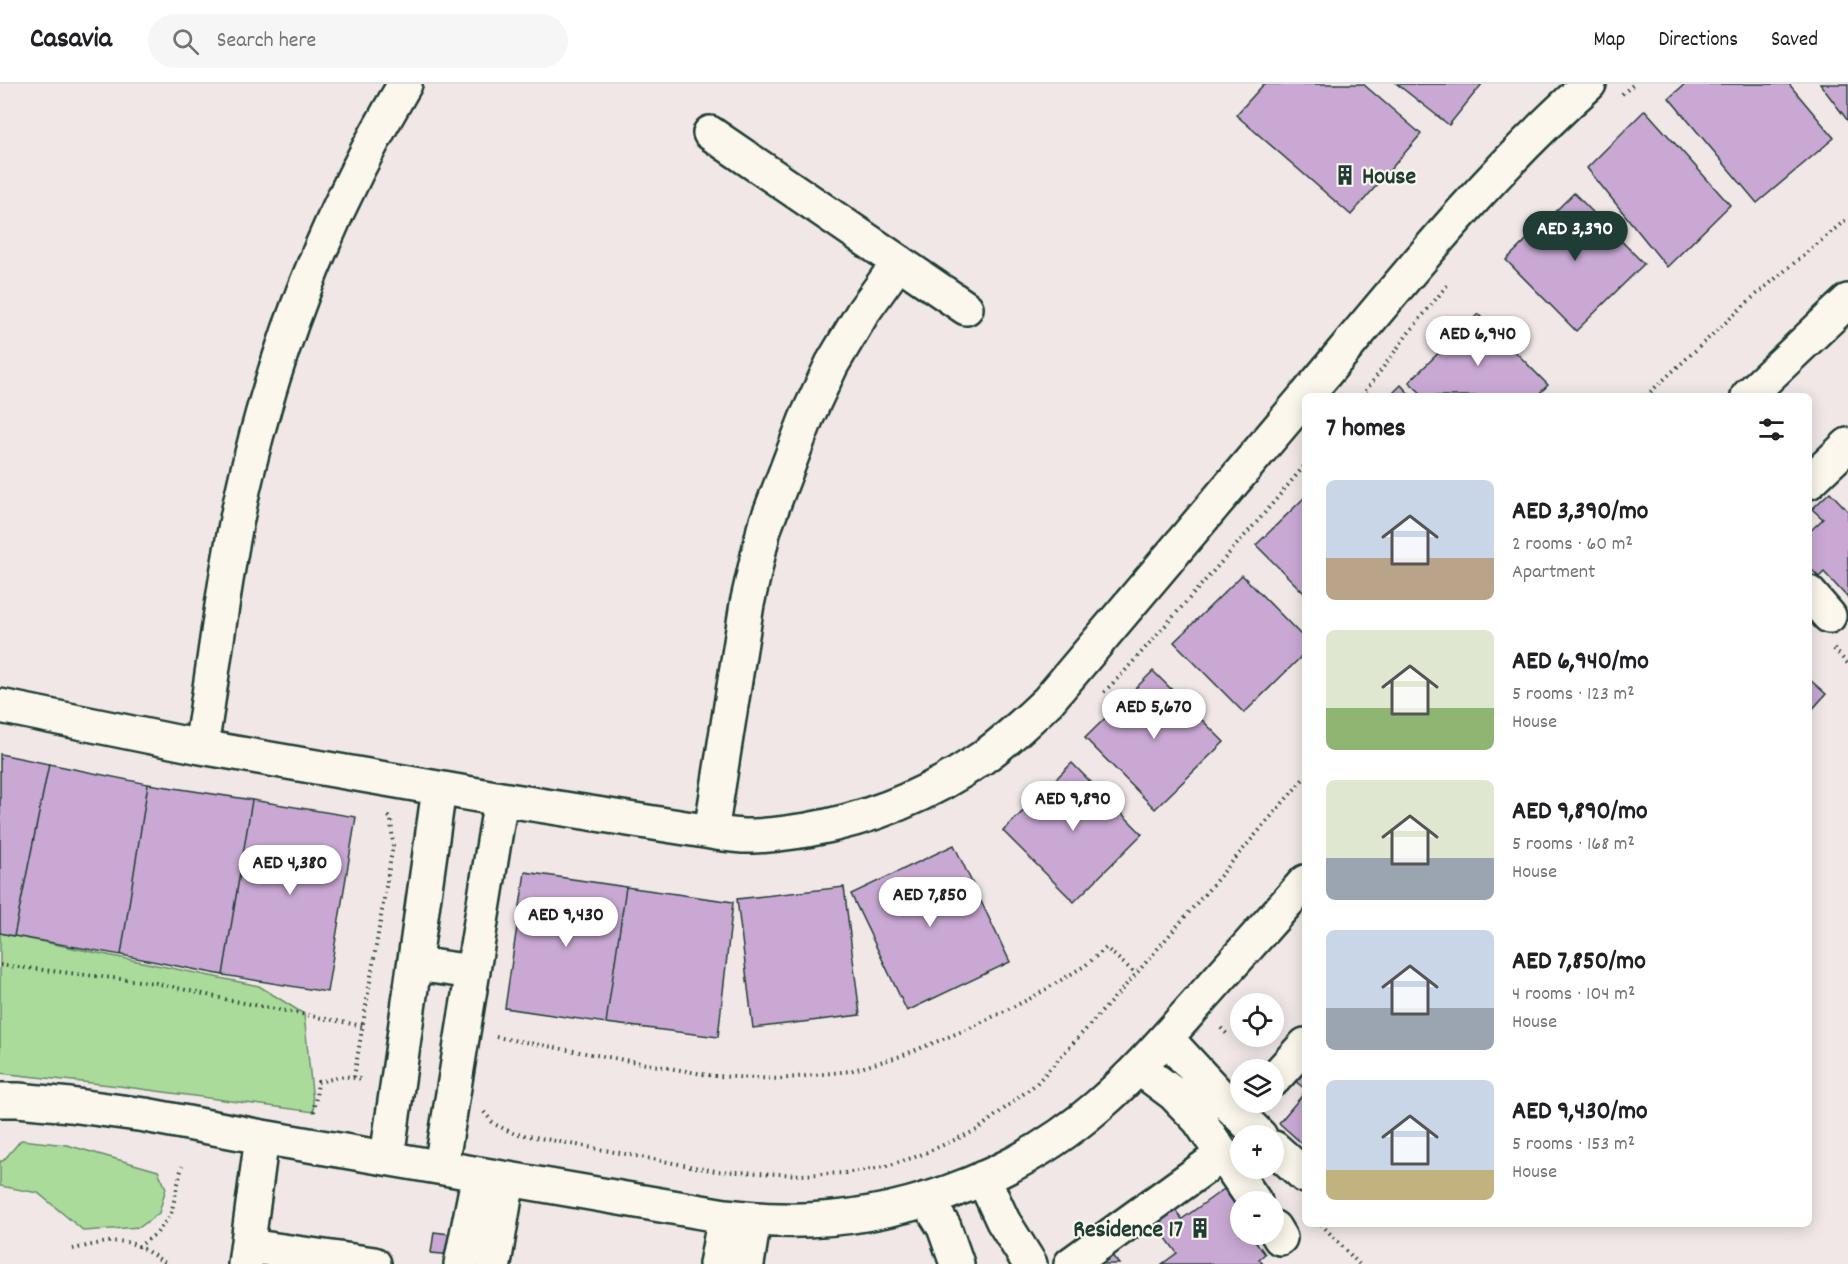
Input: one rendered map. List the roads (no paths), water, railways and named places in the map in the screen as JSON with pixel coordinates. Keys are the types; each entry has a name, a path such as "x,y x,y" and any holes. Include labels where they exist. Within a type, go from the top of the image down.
{"street":[{"path":"201,747 234,536 248,467 266,398 287,330 342,198 405,84"},
{"path":"1308,393 1459,215 1516,153 1603,92"},
{"path":"710,133 966,308"},
{"path":"711,832 747,604 764,529 806,419 832,364 863,312 899,262"},
{"path":"1751,393 1848,301"},
{"path":"0,706 201,747 439,789 711,832 745,836 788,833 830,826 911,799 948,780 984,757 1017,731 1048,701 1302,401"},
{"path":"1812,479 1848,445"},
{"path":"387,1158 439,789"},
{"path":"441,1167 501,799"},
{"path":"0,1100 145,1114 262,1137 739,1218 820,1219 868,1213 926,1199 983,1178 1024,1158 1062,1134 1098,1107 1167,1039 1302,885"},
{"path":"415,964 473,972"},
{"path":"1167,1039 1250,1118"},
{"path":"1284,1068 1302,1048"},
{"path":"1139,1068 1166,1087 1199,1120 1248,1191"},
{"path":"262,1137 246,1255 374,1264"},
{"path":"1071,1264 1223,1154"},
{"path":"1284,1157 1302,1173"},
{"path":"461,1264 494,1177"},
{"path":"494,1177 494,1264"},
{"path":"983,1178 1003,1221 1030,1264"},
{"path":"926,1199 944,1227 957,1264"},
{"path":"716,1264 739,1218"},
{"path":"739,1218 747,1264"}],"place":[{"name":"House","path":"1345,175"},
{"name":"Residence 17","path":"1200,1228"}]}
